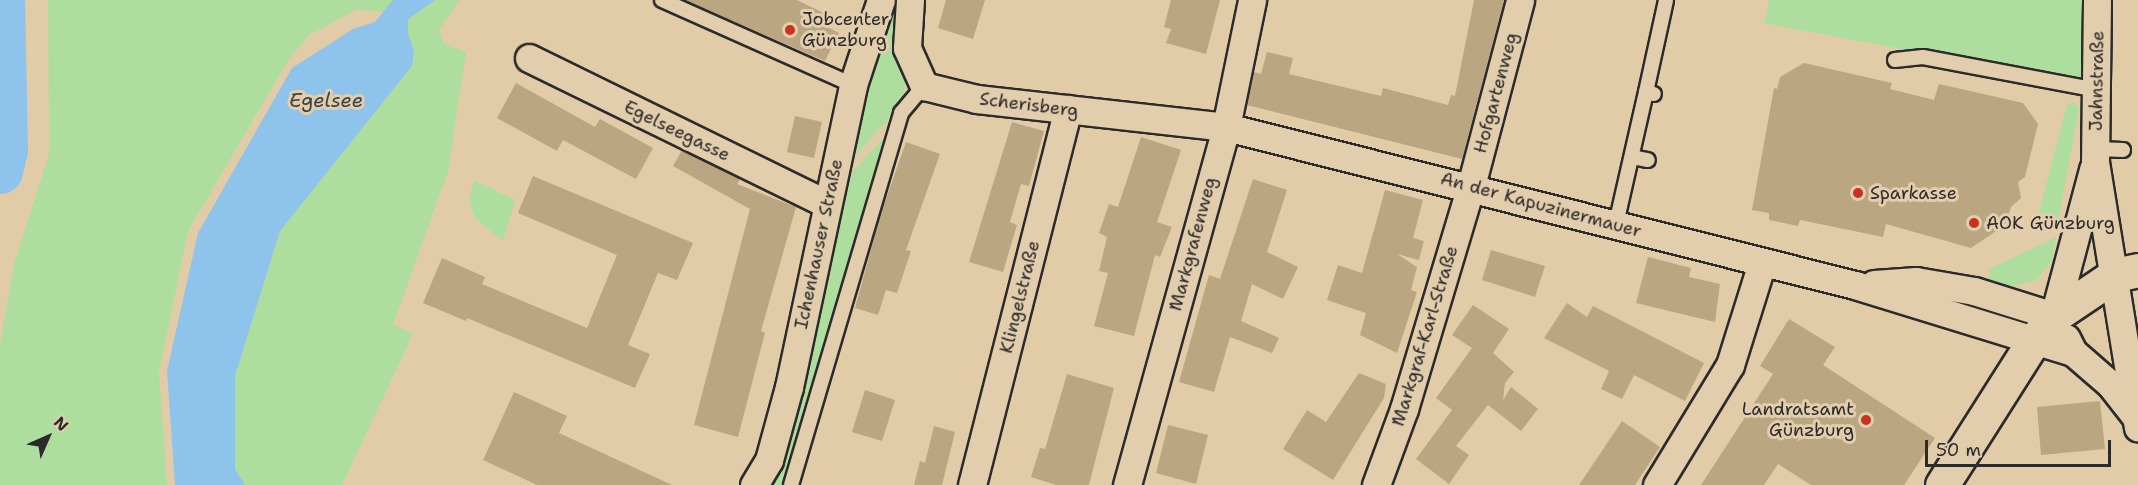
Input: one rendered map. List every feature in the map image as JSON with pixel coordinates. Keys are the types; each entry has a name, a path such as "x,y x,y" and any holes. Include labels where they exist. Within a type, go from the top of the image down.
{"street":[{"name":"Ichenhauser Straße","path":"754,485 769,460 789,387 853,85 881,0"},
{"name":"Markgrafenweg","path":"1127,485 1226,127 1252,0"},
{"name":"Hofgartenweg","path":"1471,186 1520,0"},
{"name":"Jahnstraße","path":"2044,328 2083,246 2095,156 2098,90 2097,0"},
{"path":"912,2 907,48 911,65 924,86"},
{"name":"Egelseegasse","path":"529,58 826,204"},
{"name":"Scherisberg","path":"924,86 977,99 1226,127"},
{"name":"Klingelstraße","path":"972,485 1068,109"},
{"name":"An der Kapuzinermauer","path":"1226,127 1471,186 1536,196 1588,216 1762,264 2044,328 2110,384 2137,422"},
{"name":"Jahnstraße","path":"2095,156 2106,227 2126,272 2137,422"},
{"name":"Markgraf-Karl-Straße","path":"1376,485 1404,409 1471,186"},
{"name":"Jahnstraße","path":"2083,246 2106,227"},
{"path":"1942,485 2044,328 2126,272 2083,246"},
{"path":"1657,485 1730,365 1762,264"}],"lane":[{"path":"662,0 853,85"},
{"path":"1616,224 1650,93 1666,0"},
{"path":"1895,60 1923,57 2098,90"},
{"path":"790,485 902,113 924,86"},
{"path":"2095,156 2123,150"},
{"path":"1632,157 1648,160"}],"green space":[{"path":"48,0 393,0 386,12 356,10 309,35 287,62 188,231 159,372 167,485 0,485 0,344 14,264 49,154"},
{"path":"435,0 459,0 439,30 444,44 466,52 448,171 393,325 413,334 342,485 245,485 235,469 235,376 280,230 412,66 414,50 408,34 408,19"},
{"path":"887,0 903,0 908,76 900,106 849,163 845,162"},
{"path":"1769,0 2081,0 2081,83 1764,23"},
{"path":"2074,102 2079,109 2058,221 2037,220 2067,104"},
{"path":"890,132 786,485 770,485 788,431 843,181"},
{"path":"474,180 515,200 503,241 475,218 469,200"},
{"path":"2056,237 2052,261 2035,281 2011,286 1988,283 1990,269"}],"water":[{"name":"Egelsee","path":"393,0 435,0 408,19 408,34 414,50 412,66 280,231 235,376 235,469 245,485 175,485 167,371 198,233 292,68 353,29 375,22"}],"building":[{"name":"Jobcenter Günzburg","path":"684,0 797,0 832,17 827,27 839,33 825,61"},
{"path":"946,0 985,0 973,39 938,28"},
{"path":"1171,0 1220,0 1206,54 1166,43 1171,29 1164,27"},
{"path":"1474,0 1504,0 1462,159 1247,105 1254,72 1261,74 1267,52 1293,58 1289,74 1381,96 1383,88 1448,105 1451,95 1455,96"},
{"path":"1804,63 1892,83 1890,89 1934,100 1939,84 2023,103 2038,124 2025,177 2018,182 2021,198 2011,207 2005,225 1971,248 1886,224 1883,237 1800,220 1798,226 1769,220 1769,213 1752,210 1774,88 1777,89 1780,77"},
{"path":"516,83 595,127 600,119 653,148 636,179 563,140 557,151 497,118"},
{"path":"795,116 822,122 814,158 787,152"},
{"path":"1012,122 1044,131 1029,186 1021,184 1010,222 1017,225 1003,272 969,262"},
{"path":"1141,137 1181,150 1157,222 1172,227 1160,257 1155,255 1134,336 1094,326 1108,273 1099,271 1107,237 1099,233 1109,204 1118,207"},
{"path":"906,142 940,154 906,250 911,251 897,293 886,290 878,315 855,308 882,210"},
{"path":"682,150 740,179 737,184 796,207 761,331 765,333 738,437 694,425 750,209 673,166"},
{"path":"533,176 693,243 677,280 658,273 628,345 650,354 635,388 467,318 466,321 423,303 442,258 485,277 482,284 587,328 617,255 518,213"},
{"path":"1253,179 1287,190 1267,252 1298,267 1283,299 1252,284 1241,321 1279,338 1272,353 1230,337 1214,392 1179,382 1209,275 1220,279"},
{"path":"1385,190 1423,200 1413,238 1424,241 1419,260 1397,254 1417,267 1411,290 1417,292 1397,353 1360,335 1366,313 1327,300 1338,265 1362,273"},
{"path":"1491,250 1545,266 1535,297 1482,280"},
{"path":"1648,257 1691,268 1689,277 1720,284 1715,322 1636,303"},
{"path":"1567,303 1587,317 1593,306 1704,363 1685,401 1634,375 1622,399 1601,389 1609,371 1544,338"},
{"path":"1473,305 1509,329 1493,353 1514,372 1505,383 1503,400 1511,387 1538,409 1521,431 1488,405 1456,446 1469,455 1449,484 1416,459 1452,410 1436,398 1472,348 1452,335"},
{"name":"Landratsamt Günzburg","path":"1789,319 1835,347 1823,365 1935,438 1904,485 1811,485 1778,464 1764,485 1701,485 1773,374 1760,366"},
{"path":"1359,373 1386,384 1384,398 1333,480 1283,449 1307,410 1326,422"},
{"path":"1067,374 1114,388 1089,485 1056,485 1031,477 1040,448 1045,449"},
{"path":"865,390 895,400 882,441 852,432"},
{"path":"514,392 567,416 559,433 672,485 537,485 483,460"},
{"path":"2100,401 2105,449 2041,455 2037,407"},
{"path":"1622,421 1660,447 1635,485 1579,485"},
{"path":"1168,425 1208,435 1196,484 1156,473"},
{"path":"934,426 955,432 942,485 914,485 920,461 925,463"}],"waterway":[{"path":"0,171 5,150 2,0"}],"place":[{"name":"Jobcenter Günzburg","path":"790,30"},
{"name":"Sparkasse","path":"1858,193"},
{"name":"AOK Günzburg","path":"1974,223"},
{"name":"Landratsamt Günzburg","path":"1866,420"}]}
